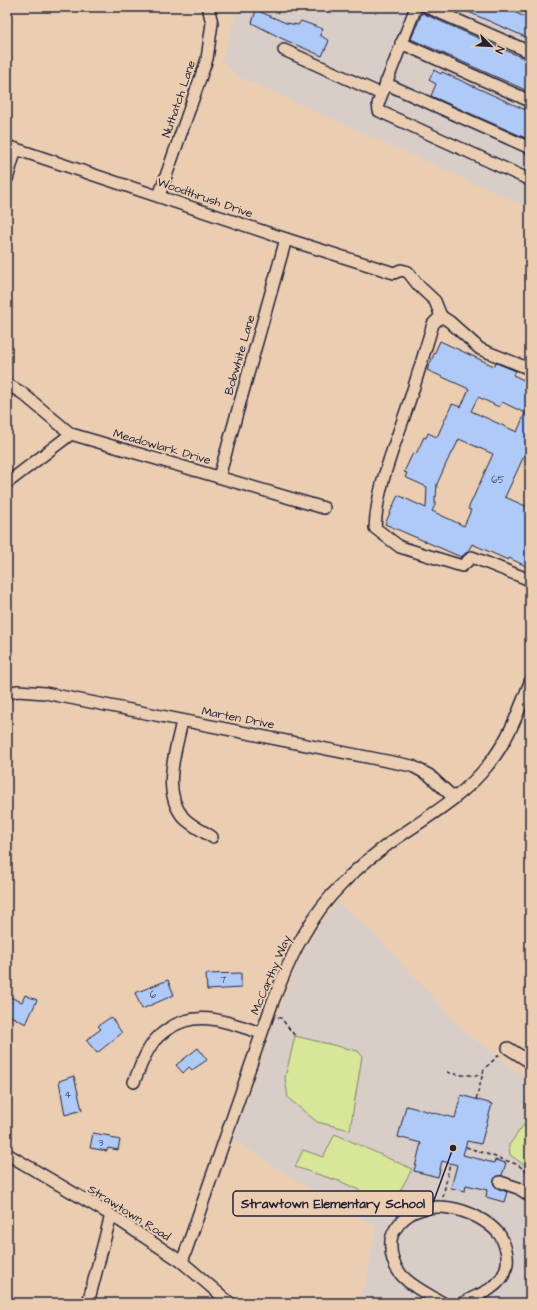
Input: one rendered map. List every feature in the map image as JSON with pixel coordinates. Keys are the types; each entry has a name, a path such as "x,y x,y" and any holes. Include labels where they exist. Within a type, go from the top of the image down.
{"street":[{"name":"Nuthatch Lane","path":"159,196 207,59 212,22 208,7"},
{"path":"416,7 378,104 379,110 530,180"},
{"path":"427,7 530,52"},
{"path":"401,43 530,101"},
{"path":"284,50 382,94"},
{"path":"386,82 389,85 530,148"},
{"name":"Woodthrush Drive","path":"11,147 286,239 394,273 401,270 408,272 419,286 435,301 441,316"},
{"path":"7,179 11,147"},
{"name":"Bobwhite Lane","path":"219,477 286,239"},
{"path":"530,369 480,349 450,322 441,316 433,324 383,479 376,512 375,528 400,547 462,566 472,557 530,580"},
{"name":"Meadowlark Drive","path":"7,384 22,393 72,434 324,508"},
{"path":"7,483 72,434"},
{"name":"McCarthy Way","path":"182,1262 261,1033 284,972 298,943 317,913 351,874 378,852 454,798 488,766 504,741 520,709 530,682"},
{"name":"Marten Drive","path":"7,694 18,691 45,693 412,766 429,775 454,798"},
{"path":"182,721 170,780 174,800 184,817 212,836"},
{"path":"134,1082 153,1042 165,1031 179,1023 195,1018 211,1018 261,1033"},
{"path":"508,1048 530,1062"},
{"name":"Strawtown Road","path":"7,1154 111,1215 182,1262 230,1303"},
{"path":"500,1182 518,1188 530,1196"},
{"path":"443,1303 409,1283 392,1261 390,1251 392,1237 401,1221 419,1210 441,1207 462,1210 475,1215 488,1224 499,1234 504,1242 508,1257 507,1268 500,1280 482,1295 463,1303"},
{"path":"88,1303 111,1215"}],"path":[{"path":"268,1014 281,1018 295,1036"},
{"path":"476,1100 484,1069 508,1048"},
{"path":"446,1072 460,1075 482,1074"},
{"path":"466,1147 516,1164 530,1173"},
{"path":"441,1207 450,1163"}],"shaded area":[{"path":"238,7 530,7 530,212 523,205 237,76 222,61"},
{"path":"337,903 374,933 466,1033 530,1080 530,1303 356,1303 366,1282 376,1227 304,1186 233,1139 275,1021 296,968 322,922"}],"green space":[{"path":"295,1036 358,1051 362,1056 350,1130 317,1122 288,1098 285,1078"},
{"path":"528,1119 530,1121 530,1169 510,1155 509,1145"},
{"path":"335,1134 412,1169 392,1206 342,1182 295,1167 303,1150 323,1157"}],"building":[{"path":"457,7 502,7 530,19 530,39"},
{"path":"256,10 286,23 298,25 301,21 323,29 320,35 329,41 322,56 283,39 252,23"},
{"path":"422,13 530,61 530,92 411,39"},
{"path":"434,70 441,74 442,72 530,112 530,140 431,96 436,84 429,80"},
{"path":"440,341 494,366 496,363 516,371 513,375 530,383 530,443 505,497 530,508 530,568 509,558 508,560 472,544 468,551 461,557 385,524 398,495 426,508 427,487 405,477 407,473 404,472 413,453 416,454 424,437 426,438 428,433 437,437 452,404 461,407 469,389 427,370","holes":["478,397 499,407 502,402 525,413 517,432 471,411","459,439 493,454 468,509 471,510 464,526 432,511 435,505 437,484"]},
{"path":"241,973 241,988 207,990 206,974"},
{"path":"168,980 174,995 142,1009 135,993"},
{"path":"25,995 37,1000 26,1024 7,1014 7,996 22,1002"},
{"path":"111,1017 122,1033 97,1053 86,1040 101,1029 98,1026"},
{"path":"198,1048 207,1060 192,1070 189,1067 183,1073 176,1065"},
{"path":"74,1076 82,1110 65,1115 59,1081"},
{"path":"461,1095 492,1104 481,1144 467,1141 463,1155 494,1163 495,1160 506,1163 502,1175 496,1177 493,1183 497,1188 507,1192 504,1202 486,1197 487,1190 466,1185 465,1191 451,1188 457,1165 442,1161 438,1177 414,1171 421,1143 398,1137 406,1106 455,1118"},
{"path":"93,1133 110,1136 111,1138 120,1140 118,1150 108,1148 107,1151 90,1148"}],"place":[{"name":"Strawtown Elementary School","path":"453,1148"}]}
